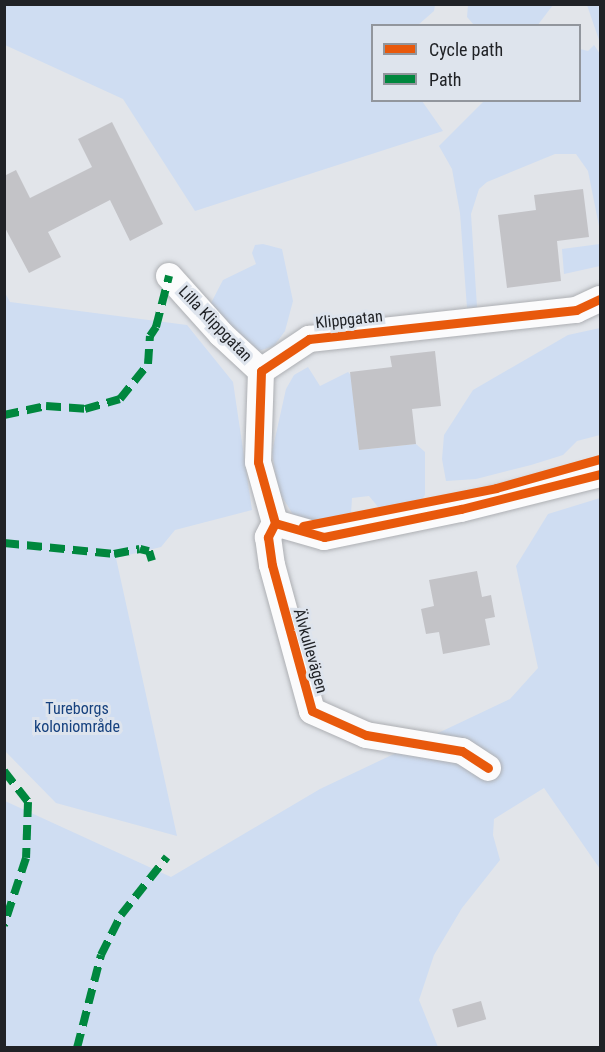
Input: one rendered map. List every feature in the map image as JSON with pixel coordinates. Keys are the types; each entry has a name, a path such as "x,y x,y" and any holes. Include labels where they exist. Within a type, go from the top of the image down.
{"street":[{"name":"Lilla Klippgatan","path":"169,276 221,334 261,371"},
{"name":"Klippgatan","path":"261,371 309,339 576,310 600,299"},
{"path":"261,371 258,462 275,523 324,537 461,509 600,474"},
{"name":"Älvkullevägen","path":"275,523 268,537 272,565 312,711 366,735 462,751 488,768"}],"green space":[{"path":"5,4 435,5 434,11 419,24 371,24 371,102 423,102 443,131 195,211 123,99 5,45"},
{"path":"468,4 553,5 539,24 473,24 467,17"},
{"path":"587,5 600,5 599,40"},
{"path":"594,45 600,54 600,231 588,171 576,154 555,154 487,182 479,189 471,214 477,307 467,308 460,213 452,169 439,146 483,102 581,102 581,49 588,51"},
{"path":"263,244 282,249 293,301 285,331 274,346 259,351 216,315 211,303 223,280 256,264 252,253 255,245"},
{"path":"600,244 600,266 564,274 562,249"},
{"name":"Tureborgs koloniområde","path":"4,291 10,302 187,325 233,382 252,510 175,530 161,547 116,558 177,836 56,803 5,751"},
{"path":"600,328 600,435 577,441 563,455 531,465 476,479 446,481 442,459 444,435 473,390 568,335"},
{"path":"308,367 320,386 348,372 351,375 359,450 416,444 425,452 425,495 422,499 379,508 369,496 352,498 351,514 308,522 295,518 278,490 272,452 286,389 294,375"},
{"path":"600,498 600,869 544,788 494,819 493,835 500,860 462,908 434,955 419,1000 438,1047 5,1048 5,801 171,877 320,789 510,699 538,668 516,566 548,514"}],"building":[{"path":"112,122 163,224 130,241 110,200 48,232 61,257 29,273 4,226 4,176 16,170 30,198 92,167 78,139"},
{"path":"583,189 589,237 557,241 561,281 507,288 498,215 536,210 534,195"},
{"path":"435,351 441,406 412,409 416,444 359,450 350,372 392,367 390,356"},
{"path":"477,571 482,597 491,595 495,617 485,619 490,645 443,654 439,632 426,634 421,609 434,606 429,580"},
{"path":"481,1001 486,1019 457,1028 452,1009"}],"marked path":[{"path":"4,415 46,406 85,409 120,399 148,364 150,336 156,327 169,276"},
{"path":"4,543 114,554 140,549 149,551 152,561"},
{"path":"4,771 28,802 26,858 4,925"},
{"path":"77,1048 101,955 121,915 167,857"}],"cycle path":[{"path":"275,523 258,462 261,371 309,339 576,310 600,299"},
{"path":"303,526 496,488 600,459"},
{"path":"275,523 324,537 461,509 600,474"},
{"path":"275,523 268,537 272,565 312,711 366,735 462,751 488,768"}]}
